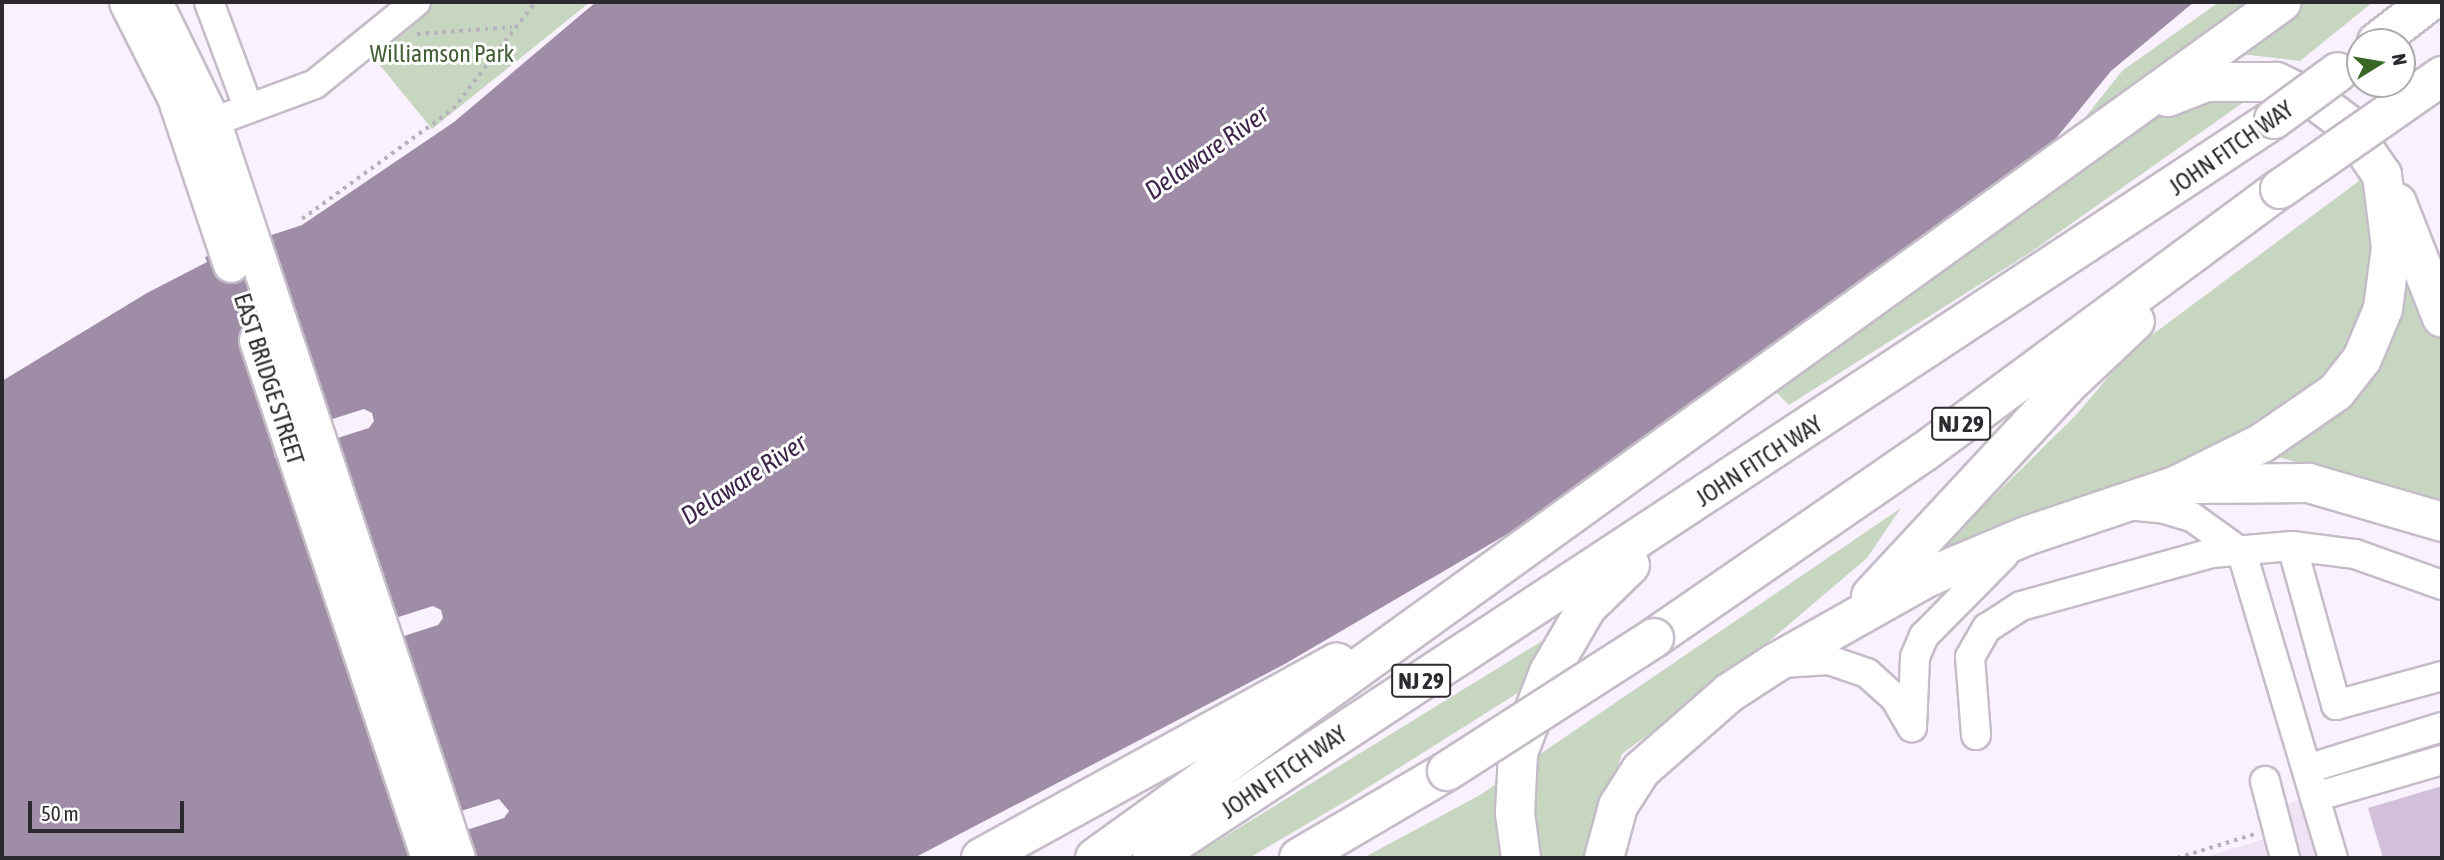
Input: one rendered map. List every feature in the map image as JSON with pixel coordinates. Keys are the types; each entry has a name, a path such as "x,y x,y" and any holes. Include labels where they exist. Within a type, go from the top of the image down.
{"highway":[{"path":"1096,858 2282,2"},
{"path":"2395,28 2429,2"},
{"name":"JOHN FITCH WAY","path":"1152,858 2274,119 2346,66"},
{"name":"NJ 29","path":"1299,858 1447,771 1654,638 1924,452 2271,196 2442,76"},
{"path":"2121,116 2206,82 2276,82 2318,102 2347,124 2382,175 2411,231 2442,318"},
{"path":"1853,615 2066,387 2271,196 2442,110"},
{"path":"1604,858 1619,806 1641,770 1729,693 1775,663 1853,615 1926,578 2026,536 2175,486 2262,443 2313,412 2336,392 2362,359 2377,327 2389,282 2391,247 2382,175"},
{"path":"2175,486 2236,480 2309,483 2442,522"},
{"path":"1521,858 1515,813 1518,753 1549,672 1587,607 1692,504"},
{"path":"981,858 1175,747 1438,609"}],"main road":[{"name":"EAST BRIDGE STREET","path":"127,2 200,127"},
{"name":"EAST BRIDGE STREET","path":"155,2 200,127 408,757"},
{"path":"408,757 429,858"},
{"path":"408,757 457,858"}],"street":[{"path":"209,2 248,107"},
{"path":"200,127 315,84 416,2"},
{"path":"2118,505 2165,509 2192,517 2242,553 2333,858"},
{"path":"1775,663 1829,660 1867,673 1895,698 1912,727 1915,657 1924,636 1981,573 2026,536"},
{"path":"2291,545 2336,705 2442,676"},
{"path":"1976,735 1970,657 1987,628 2021,607 2212,553 2242,553 2291,545 2355,554 2442,585"},
{"path":"2307,769 2442,727"},
{"path":"2315,797 2442,760"},
{"path":"2265,781 2285,858"}],"path":[{"path":"302,219 453,109 512,27 536,2"},
{"path":"384,30 433,35 512,27"},
{"path":"2177,858 2260,833 2255,815 2273,809"}],"shaded area":[{"path":"2300,800 2317,858 2202,858 2265,839 2257,812"}],"green space":[{"name":"Williamson Park","path":"422,2 590,2 432,129 365,47"},
{"path":"2219,2 2260,2 2071,135 2122,71"},
{"path":"2303,2 2373,2 2300,61 2232,53"},
{"path":"2261,90 2031,252 1789,405 1774,390 2085,161 2190,94"},
{"path":"2367,175 2384,241 2367,320 2304,397 2188,458 1932,557 2077,414 2129,352"},
{"path":"2408,253 2442,339 2442,504 2271,455 2355,395"},
{"path":"1901,508 1867,558 1740,666 1622,754 1599,823 1599,858 1363,858 1480,795"},
{"path":"1542,641 1521,691 1351,798 1249,858 1190,858"}],"water":[{"name":"Delaware River","path":"596,2 2194,2 2111,71 2040,158 1516,529 1283,665 914,858 2,858 2,381 147,293 207,262 205,257 302,225 454,122","holes":["364,409 372,413 374,421 369,428 275,458 270,439","433,606 441,610 443,618 438,625 345,655 339,636","499,799 509,811 504,818 410,848 404,829"]}],"building":[{"path":"2442,786 2442,858 2383,858 2368,808"}]}
